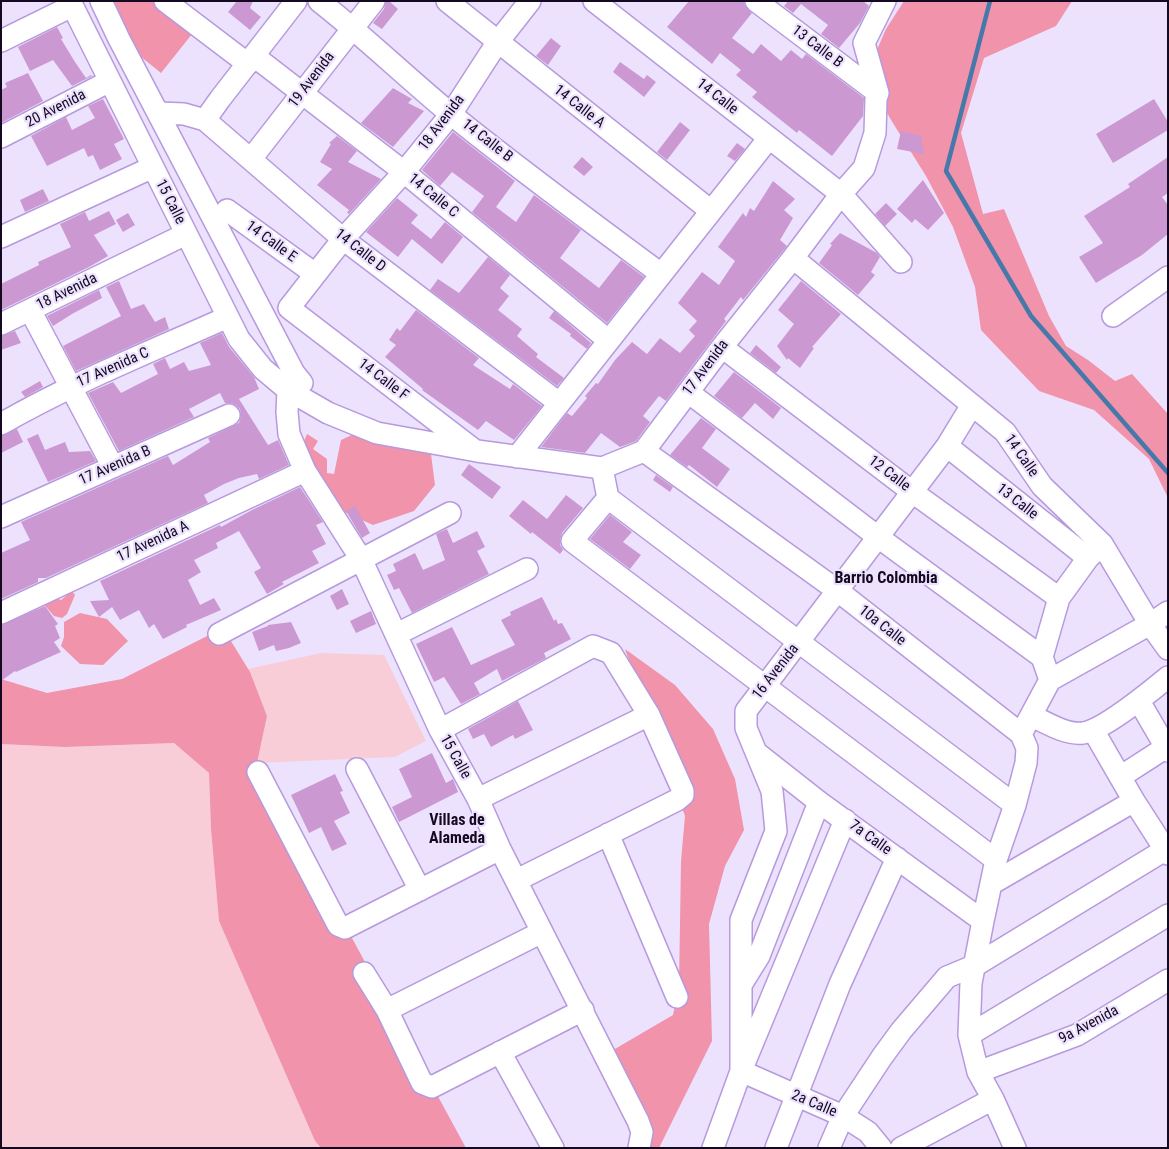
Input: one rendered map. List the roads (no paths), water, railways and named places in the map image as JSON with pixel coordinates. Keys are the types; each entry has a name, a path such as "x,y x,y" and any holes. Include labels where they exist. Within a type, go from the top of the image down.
{"street":[{"name":"15 Calle","path":"101,1 159,113 291,381 287,412 289,434 305,471 361,559 440,730 478,799 500,849 638,1121 642,1132 639,1148"},
{"name":"14 Calle C","path":"165,1 302,94 404,172 608,340"},
{"path":"205,120 296,1"},
{"name":"14 Calle B","path":"318,1 352,27 451,114 661,274"},
{"name":"19 Avenida","path":"251,159 374,1"},
{"name":"14 Calle A","path":"447,1 497,43 711,211"},
{"name":"18 Avenida","path":"289,308 343,239 404,172 451,114 497,43 530,1"},
{"name":"14 Calle","path":"594,1 841,194 901,262"},
{"name":"13 Calle B","path":"756,1 878,93"},
{"name":"17 Avenida","path":"602,468 644,450 841,194 864,168 875,133 878,93 864,43 886,1"},
{"name":"15 Calle","path":"71,4 239,340 263,369 291,381"},
{"path":"1,41 71,4"},
{"name":"20 Avenida","path":"1,137 110,81"},
{"name":"14 Calle D","path":"159,113 184,114 205,120 343,239 559,403"},
{"path":"517,457 769,138"},
{"path":"1,237 153,167"},
{"name":"14 Calle E","path":"227,210 315,274"},
{"name":"18 Avenida","path":"1,324 186,234"},
{"name":"14 Calle","path":"793,258 1005,432 1042,486 1095,551 1168,649"},
{"path":"1113,316 1168,277"},
{"name":"14 Calle F","path":"289,308 477,452"},
{"path":"30,310 113,467"},
{"name":"17 Avenida C","path":"1,424 71,387 228,317"},
{"name":"12 Calle","path":"722,347 912,491 1059,598"},
{"path":"291,381 328,413 377,433 477,452 602,468 608,498 1015,805"},
{"path":"688,392 878,537 1042,657 1050,680"},
{"name":"16 Avenida","path":"741,1071 740,986 742,920 776,831 772,791 746,728 746,710 800,642 947,446 972,406"},
{"name":"17 Avenida B","path":"1,517 229,415"},
{"name":"13 Calle","path":"947,446 1095,551"},
{"name":"10a Calle","path":"644,450 838,592 1026,725 1082,733 1093,730"},
{"name":"17 Avenida A","path":"1,613 305,471"},
{"path":"608,498 572,541 996,860"},
{"path":"218,634 450,514"},
{"path":"1042,657 1059,598 1095,551"},
{"path":"397,634 526,569"},
{"path":"1015,1148 993,1099 978,1072 969,1035 971,983 996,860 1015,805 1026,763 1026,725 1050,680 1168,612"},
{"path":"440,730 593,646 611,653 649,715 683,791 682,795 678,800 517,880"},
{"path":"829,1148 843,1116 882,1057 947,977 976,965 1167,851 1134,801 1093,730 1139,701 1168,677"},
{"path":"1120,777 1167,748 1139,701"},
{"path":"478,799 649,715"},
{"name":"7a Calle","path":"758,754 819,802 983,921"},
{"path":"358,769 420,890"},
{"path":"258,772 338,925 342,928 346,928 500,849"},
{"path":"991,884 1134,801"},
{"path":"740,986 759,956 819,802"},
{"path":"713,1148 741,1071 845,820"},
{"path":"608,834 677,997"},
{"path":"776,1148 840,984 898,858"},
{"path":"969,1035 1168,915"},
{"path":"387,1010 542,932"},
{"path":"364,973 387,1010 422,1083 432,1087 583,1010"},
{"name":"9a Avenida","path":"978,1072 1023,1057 1077,1035 1168,980"},
{"path":"500,1052 553,1148"},
{"name":"2a Calle","path":"741,1071 843,1116 868,1132 881,1148"},
{"path":"901,1148 993,1099"}],"waterway":[{"path":"990,1 946,171 1031,316 1168,473"}],"district":[{"name":"Barrio Colombia","path":"886,579"},
{"name":"Villas de Alameda","path":"457,830"}]}
